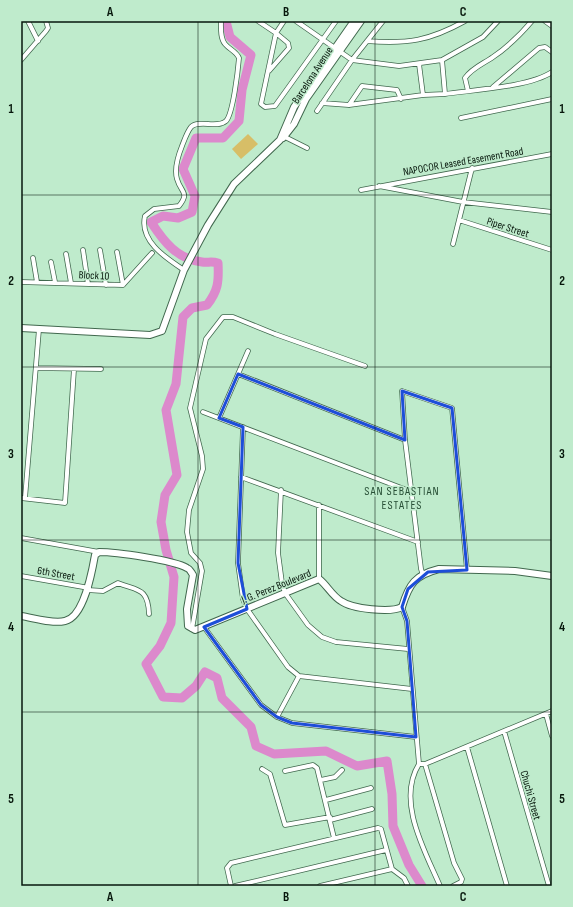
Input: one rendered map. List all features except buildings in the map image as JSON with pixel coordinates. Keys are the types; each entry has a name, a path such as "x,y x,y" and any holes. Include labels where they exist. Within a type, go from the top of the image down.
{"street":[{"path":"28,21 38,41"},
{"path":"21,60 48,28 46,21"},
{"path":"185,268 164,257 152,244 143,223 145,216 154,209 179,206 185,198 184,192 177,180 176,171 180,150 190,128 194,125 223,123 228,120 234,96 239,58 237,54 224,43 221,33 221,21"},
{"path":"258,21 288,43 289,48 268,72"},
{"path":"284,21 276,33 261,104 265,108 275,106 336,21"},
{"path":"296,21 352,60 381,65 419,64 442,60 483,37 498,21"},
{"path":"303,25 307,21"},
{"name":"Barcelona Avenue","path":"336,50 354,21"},
{"name":"Barcelona Avenue","path":"39,329 150,335 162,331 185,268 234,184 246,170 283,138 292,123 294,107 336,50 361,21"},
{"path":"317,112 352,60 383,21"},
{"path":"367,41 394,43 430,38 465,21"},
{"path":"468,91 465,78 469,72 493,57 518,37 532,21"},
{"path":"545,21 552,26"},
{"path":"493,88 539,48 544,48 552,52"},
{"path":"442,60 445,94"},
{"path":"419,64 423,95"},
{"path":"322,103 349,105 423,95 493,88 545,76 552,72"},
{"path":"349,105 362,86 397,90 402,99"},
{"path":"461,118 552,99"},
{"path":"283,138 307,148"},
{"name":"NAPOCOR Leased Easement Road","path":"361,190 552,154"},
{"path":"452,244 472,168"},
{"path":"377,186 463,202 552,212"},
{"name":"Piper Street","path":"459,220 552,250"},
{"path":"83,250 88,284"},
{"path":"100,250 106,285"},
{"path":"117,252 124,285"},
{"name":"Block 10","path":"21,282 124,285 152,253"},
{"path":"66,254 71,283"},
{"path":"33,258 37,282"},
{"path":"51,262 55,282"},
{"path":"192,629 202,571 200,563 191,553 187,523 203,469 202,456 190,408 206,339 222,317 233,317 275,334 365,366"},
{"path":"21,328 39,329 23,498 65,504 74,369"},
{"path":"219,418 248,350"},
{"path":"36,368 101,369"},
{"path":"238,374 405,440"},
{"path":"423,575 405,440 402,391 452,408 467,570"},
{"path":"203,412 412,492"},
{"path":"243,427 238,563 243,599 247,609 288,667 299,676 412,689"},
{"path":"241,477 281,490 418,542"},
{"path":"281,490 278,553 282,583 285,593 308,626 322,637 336,642 408,649"},
{"path":"319,505 319,579"},
{"path":"21,538 99,552 112,552 186,567 193,575 186,616 188,626 192,629"},
{"path":"21,616 64,621 74,615 88,589 95,555 99,552"},
{"path":"440,886 420,839 411,805 412,781 420,764 408,649 407,621 402,608 408,588 423,575 439,569 515,571 552,576"},
{"name":"6th Street","path":"21,576 103,591 118,583 138,588 149,604 149,614"},
{"name":"J. G. Perez Boulevard","path":"192,629 204,627 319,579 326,584 340,601 348,604 360,607 394,610 402,608"},
{"path":"204,627 261,705 277,717 292,723 416,737"},
{"path":"277,717 299,676"},
{"path":"420,764 425,764 552,711"},
{"path":"546,714 552,736"},
{"name":"Chuchi Street","path":"504,731 550,886"},
{"path":"467,747 507,886"},
{"path":"425,764 454,863 462,879 459,884 453,886"},
{"path":"285,771 312,765 317,768 334,838"},
{"path":"262,769 270,774 285,825 330,818 372,809"},
{"path":"321,780 334,777 342,770"},
{"path":"326,800 372,788"},
{"path":"231,886 227,868 231,863 378,828 381,829 392,869 404,878 408,886"},
{"path":"235,886 386,850"},
{"path":"320,886 392,869"}],"highlighted area":[{"path":"238,374 405,440 402,391 452,408 467,570 428,572 408,589 402,607 407,621 416,737 292,723 277,717 261,705 204,627 247,609 238,563 243,427 219,418"}],"shaded area":[{"path":"248,134 258,144 241,159 232,149"}],"waterway":[{"path":"226,21 230,37 251,55 242,90 239,121 223,138 196,138 183,169 195,196 192,212 178,218 163,216 151,222 166,243 178,253 193,260 218,263 218,276 216,291 207,305 192,308 183,317 176,384 166,410 177,475 165,495 161,522 166,550 174,577 171,623 160,646 146,664 163,697 182,698 196,686 205,672 217,678 222,698 251,727 256,746 274,754 326,751 357,766 387,761 392,794 393,826 409,865 422,886"}],"district":[{"name":"SAN SEBASTIAN ESTATES","path":"402,498"}]}
